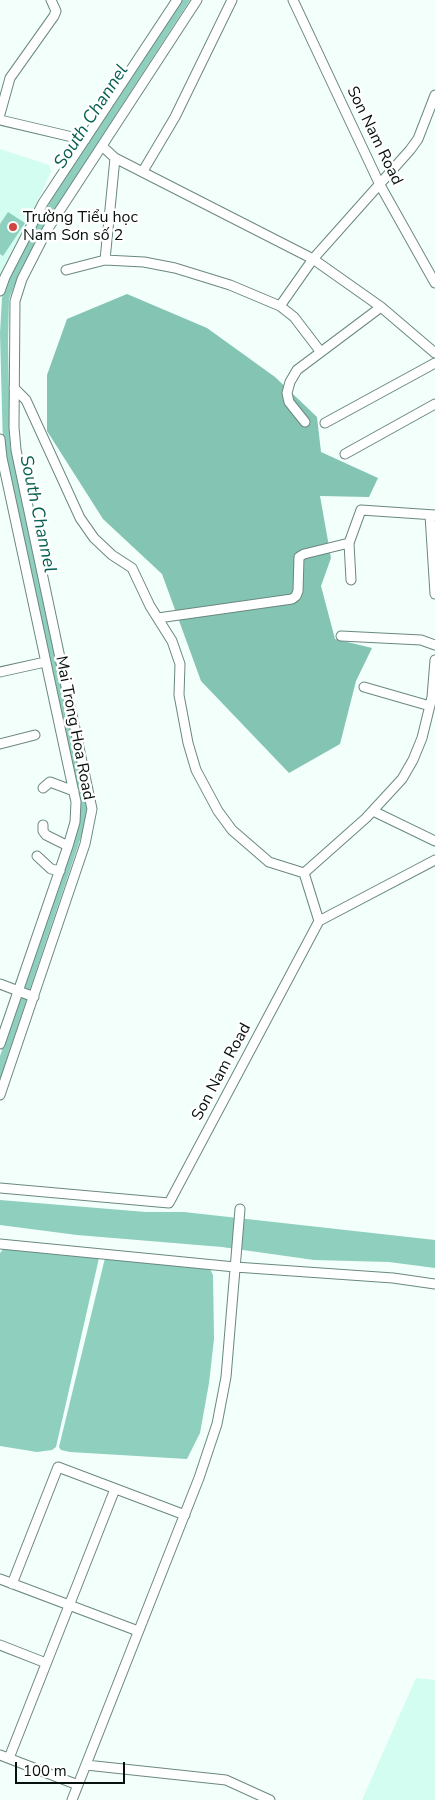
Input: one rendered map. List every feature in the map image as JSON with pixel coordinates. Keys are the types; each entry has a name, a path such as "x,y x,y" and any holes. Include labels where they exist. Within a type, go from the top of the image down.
{"street":[{"path":"0,114 10,78 54,16 56,11 51,0"},
{"path":"0,291 7,272 44,203 177,0"},
{"path":"0,1095 85,844 92,809 42,568 18,465 14,438 13,309 19,285 48,230 197,0"},
{"path":"143,171 175,117 232,0"},
{"name":"Son Nam Road","path":"293,0 380,185 435,283"},
{"path":"280,306 313,259 415,144 435,94"},
{"path":"0,120 85,140"},
{"path":"102,146 115,158 313,259 381,306 435,353"},
{"path":"105,260 115,158"},
{"path":"66,270 105,260 144,262 175,268 230,285 280,306 294,316 320,351"},
{"path":"305,422 289,402 288,387 297,370 381,306"},
{"path":"326,423 435,363"},
{"path":"14,388 26,400 80,518 94,538 112,555 132,568 172,641 180,664 178,684 181,708 194,761 218,811 232,830 254,852 269,862 304,873"},
{"path":"345,454 435,404"},
{"name":"Mai Trong Hoa Road","path":"0,439 2,458 74,791 75,822 0,1044"},
{"path":"351,580 349,542 361,510 433,515 435,594"},
{"path":"158,618 292,598 296,596 298,591 299,557 349,542"},
{"path":"341,636 421,640 435,645"},
{"path":"304,873 373,810 402,779 413,760 430,706 435,660"},
{"path":"0,672 45,662"},
{"path":"364,688 430,706"},
{"path":"0,744 35,734"},
{"path":"43,788 50,782 74,791"},
{"path":"373,810 435,841"},
{"path":"43,825 43,831 46,835 68,846"},
{"path":"37,856 51,869 60,871"},
{"path":"304,873 319,921 435,860"},
{"name":"Son Nam Road","path":"0,1188 169,1203 319,921"},
{"path":"0,984 34,997"},
{"path":"72,1800 208,1455 223,1403 240,1209"},
{"path":"0,1244 393,1278 435,1284"},
{"path":"12,1584 58,1467 185,1514"},
{"path":"9,1758 115,1489"},
{"path":"0,1579 138,1632"},
{"path":"0,1645 46,1663"},
{"path":"0,1755 78,1785"},
{"path":"86,1765 226,1780 270,1800"}],"shaded area":[{"name":"South Channel","path":"182,0 190,0 51,215 20,271 9,299 10,445 86,795 87,808 84,828 0,1079 0,1056 78,823 3,447 0,333 2,298 7,280 56,191"},
{"name":"Trường Tiểu học Nam Sơn số 2","path":"0,149 49,165 51,172 0,282"},
{"path":"8,212 25,223 3,256 0,254 0,224"},
{"path":"127,294 207,328 275,377 317,417 321,452 378,478 369,497 320,496 331,558 321,586 335,639 372,648 356,681 340,744 289,773 201,681 162,574 103,519 47,431 47,375 67,319"},
{"path":"0,1200 146,1212 184,1212 435,1240 435,1268 389,1262 314,1260 222,1247 77,1235 0,1225"},
{"path":"5,1247 99,1258 56,1447 52,1450 37,1452 0,1446 0,1253"},
{"path":"105,1258 210,1269 213,1275 214,1339 209,1383 200,1433 187,1459 70,1452 61,1450 59,1447"},
{"path":"416,1678 435,1680 435,1800 362,1800"}],"place":[{"name":"Trường Tiểu học Nam Sơn số 2","path":"13,227"}]}
